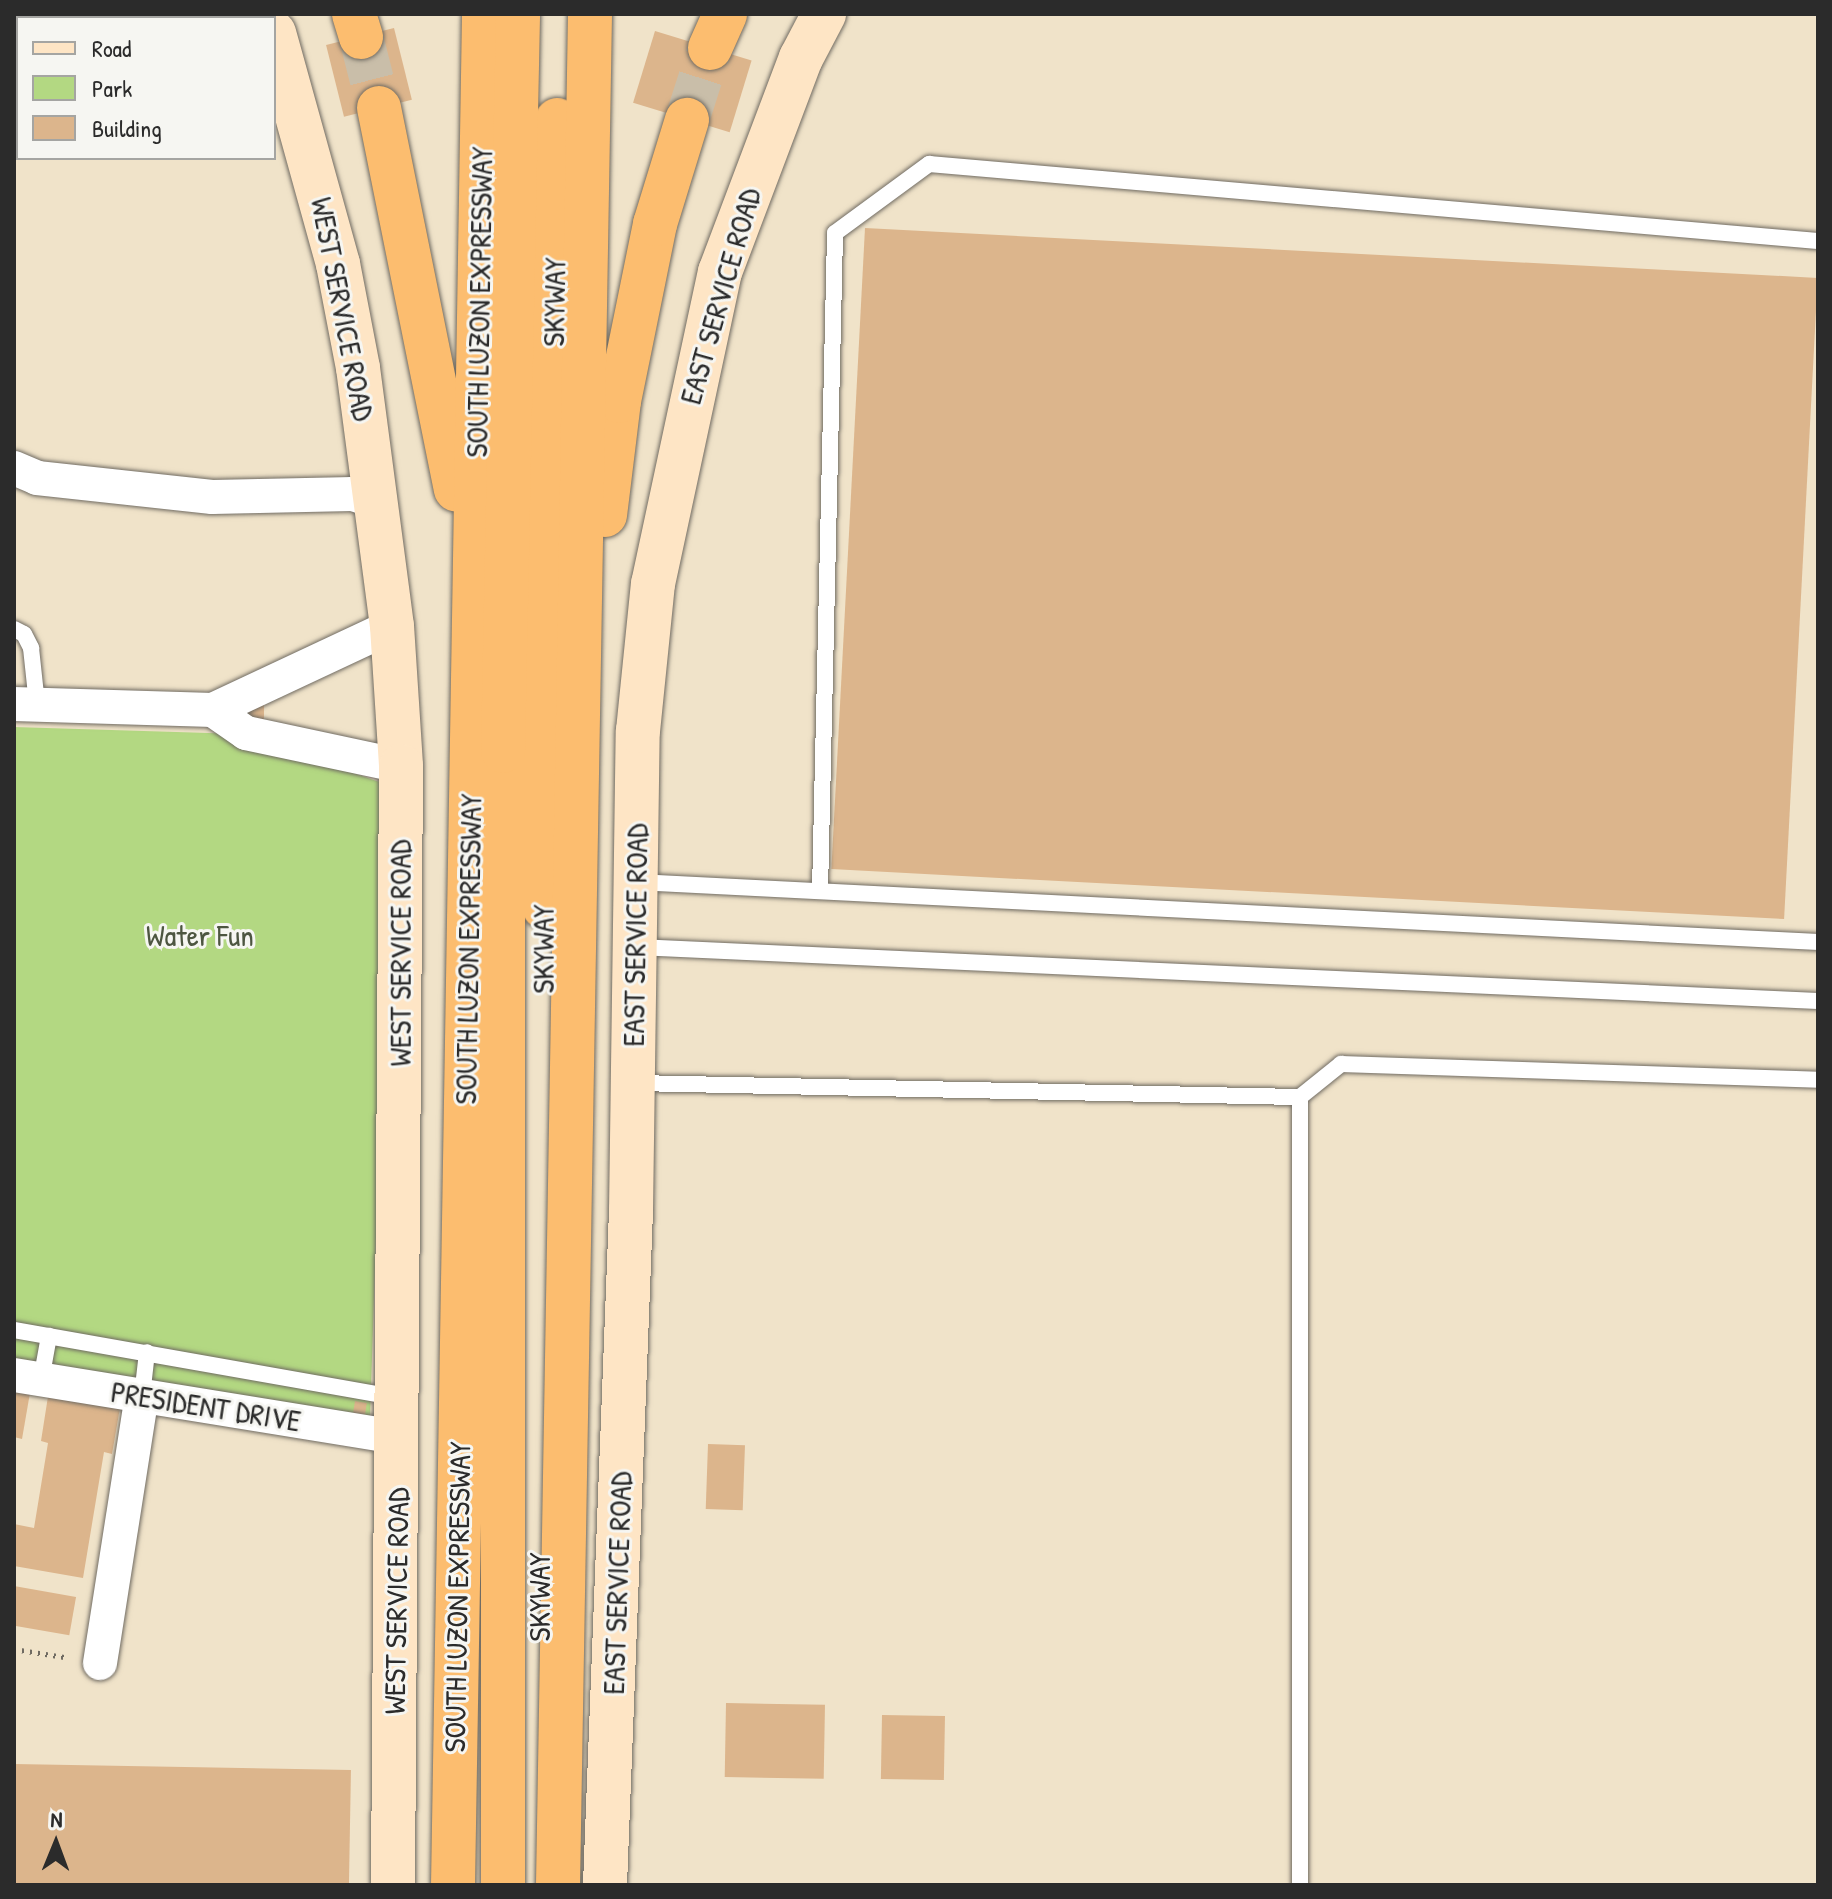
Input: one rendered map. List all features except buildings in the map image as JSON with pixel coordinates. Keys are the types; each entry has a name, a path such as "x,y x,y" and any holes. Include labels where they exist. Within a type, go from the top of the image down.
{"highway":[{"name":"SOUTH LUZON EXPRESSWAY","path":"453,1885 484,14"},
{"name":"SKYWAY","path":"503,1885 503,751 518,14"},
{"name":"SKYWAY","path":"537,1885 545,753 559,14"},
{"path":"558,1885 590,14"},
{"path":"379,108 456,481 471,767"},
{"path":"577,752 619,401 655,224 687,120"}],"main road":[{"name":"EAST SERVICE ROAD","path":"605,1885 632,1083 638,731 653,584 697,363 720,272 753,177 824,14"},
{"name":"WEST SERVICE ROAD","path":"276,40 313,164 358,368 392,626 401,766 393,1885"}],"street":[{"path":"276,101 313,164"},
{"path":"14,468 37,478 212,497 353,494 378,502"},
{"path":"26,704 213,710 392,626"},
{"path":"213,710 246,733 401,766"},
{"name":"PRESIDENT DRIVE","path":"27,1378 142,1396 397,1417"},
{"path":"100,1663 142,1396"}],"lane":[{"path":"820,891 835,233 929,164 1818,241"},
{"path":"14,629 24,634 31,648 26,704"},
{"path":"636,882 1818,942"},
{"path":"635,947 1818,1001"},
{"path":"632,1083 1300,1097 1341,1064 1818,1080"},
{"path":"1300,1097 1300,1885"},
{"path":"14,1330 382,1391 397,1417"},
{"path":"27,1378 49,1336"},
{"path":"142,1396 147,1352"}],"path":[{"path":"14,1649 100,1663"}],"green space":[{"name":"Water Fun","path":"14,727 241,734 391,786 370,1418 14,1360"}],"tunnel":[{"path":"361,37 379,108"},
{"path":"687,120 710,48"}]}
